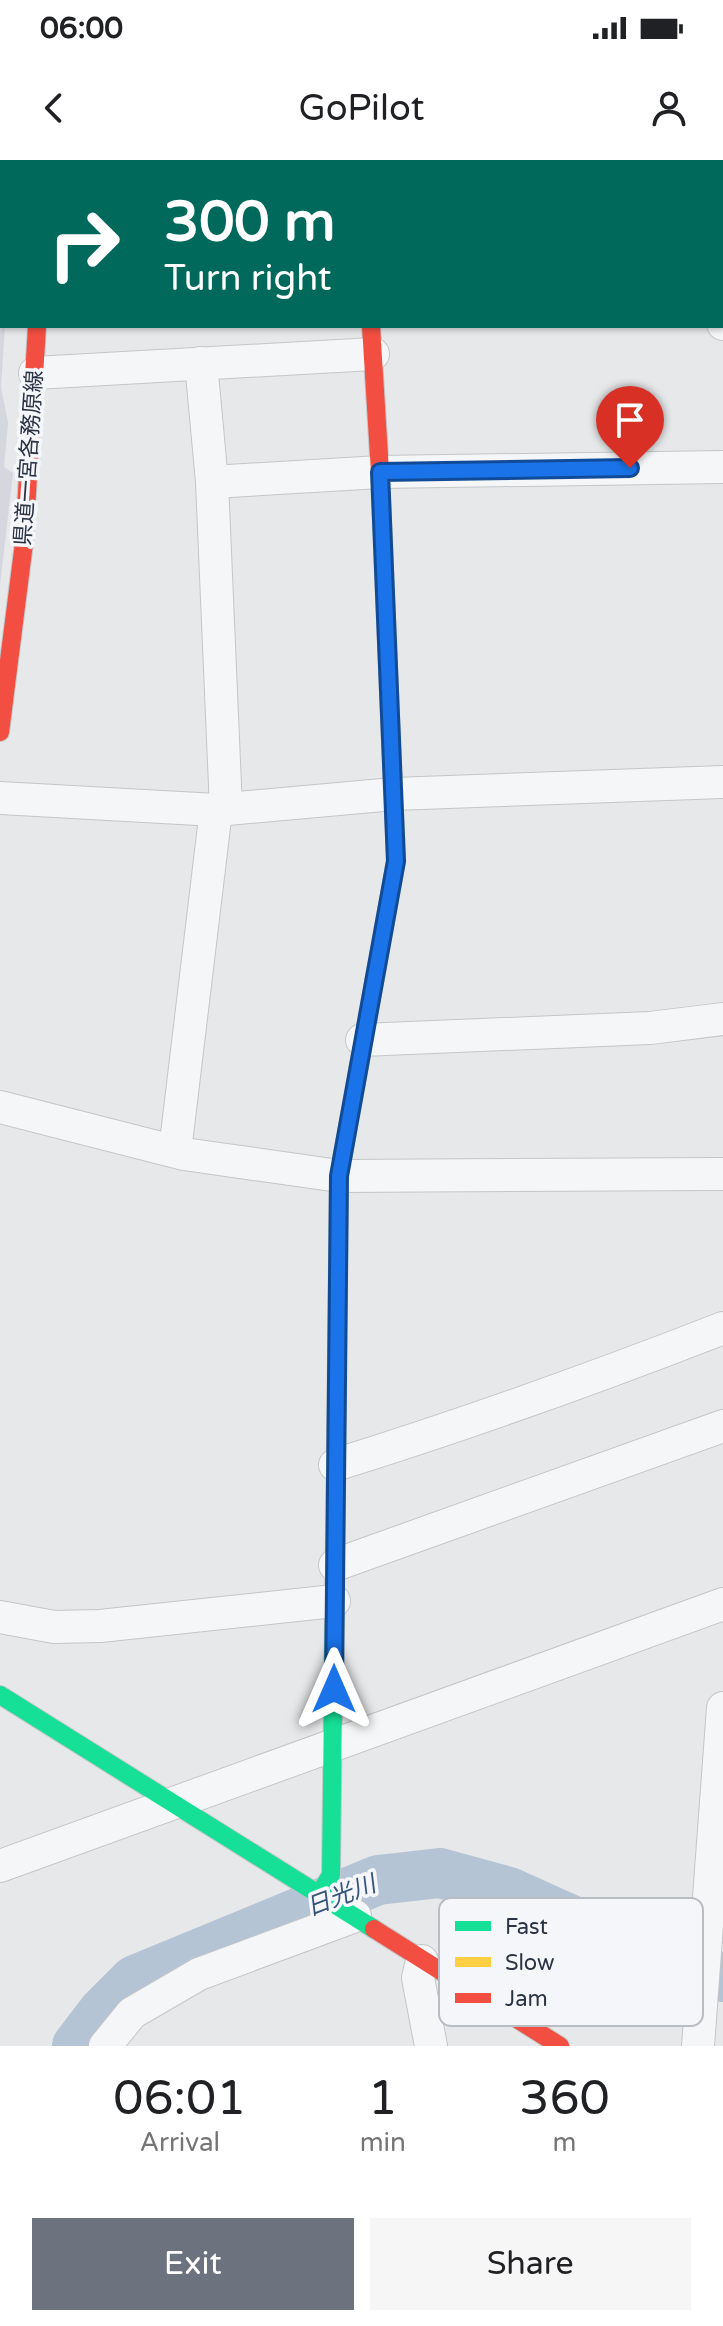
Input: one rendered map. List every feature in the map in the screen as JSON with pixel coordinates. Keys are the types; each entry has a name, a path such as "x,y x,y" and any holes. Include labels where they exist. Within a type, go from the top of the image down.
{"street":[{"name":"県道一宮各務原線","path":"0,732 24,543 37,328"},
{"path":"35,373 201,363 372,340 396,861 339,1176 331,1875 320,1893"},
{"path":"175,1151 221,810 212,482 201,363"},
{"path":"212,482 380,472 723,467"},
{"path":"0,798 221,810 394,794 723,782"},
{"path":"362,1040 650,1028 723,1019"},
{"path":"0,1107 175,1151 339,1176 723,1174"},
{"path":"335,1465 599,1377 723,1328"},
{"path":"335,1565 723,1426"},
{"path":"0,1617 54,1627 100,1626 334,1601"},
{"path":"0,1866 723,1604"},
{"path":"0,1695 320,1893 439,1971"},
{"path":"703,1966 719,1832 723,1708"},
{"path":"112,2042 132,2013 199,1974 354,1915"},
{"path":"422,1961 418,1978 431,2046"},
{"path":"528,2026 560,2046"},
{"path":"698,2046 699,2026"}],"shaded area":[{"path":"0,328 5,328 1,387 8,423 4,467 13,473 0,585"}],"waterway":[{"name":"日光川","path":"77,2046 103,2012 135,1980 378,1880 440,1873 522,1898"},
{"name":"日光川","path":"703,1974 723,1977"}],"traffic: fast":[{"path":"320,1893 331,1875 336,1443"},
{"path":"0,1695 374,1929"}],"traffic: slow":[{"path":"336,1443 339,1176 396,861 393,789"}],"traffic: jam":[{"path":"0,732 24,543 37,328"},
{"path":"371,328 393,789"},
{"path":"374,1929 439,1970"},
{"path":"528,2026 560,2046"}],"route":[{"path":"334,1689 339,1176 396,861 380,472 630,468"}]}
